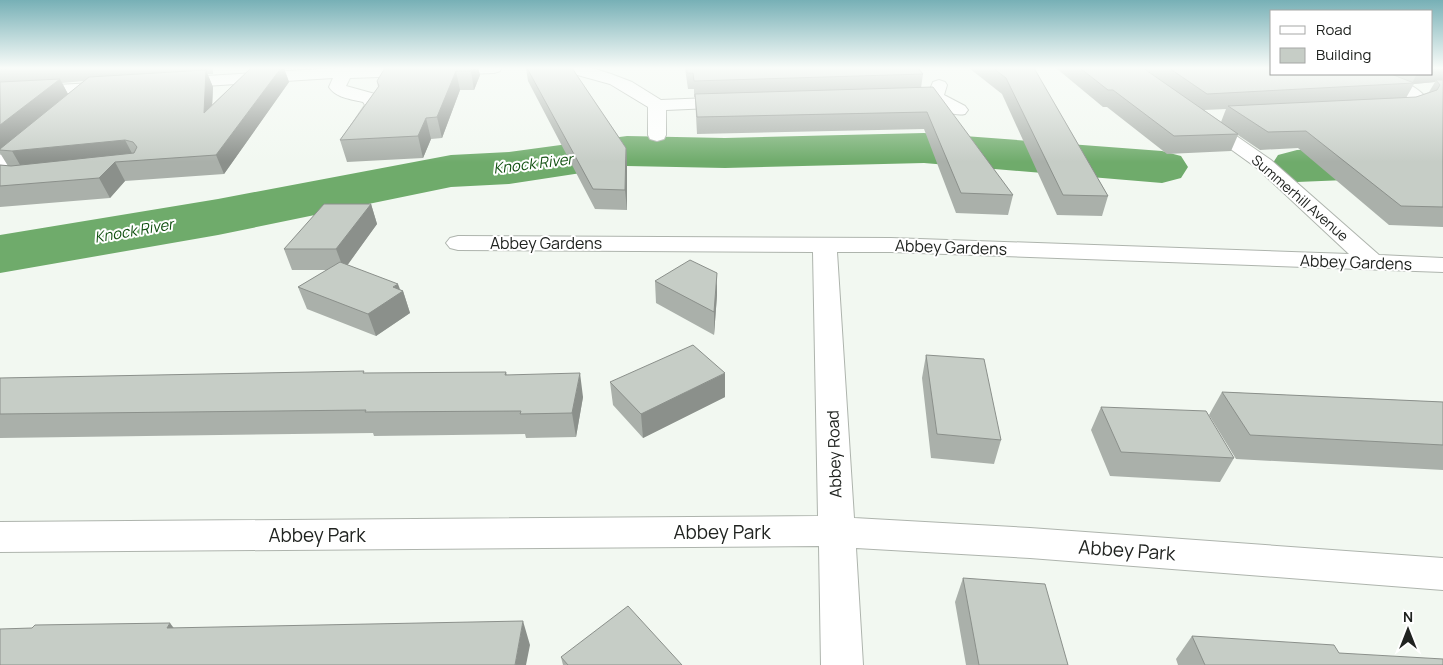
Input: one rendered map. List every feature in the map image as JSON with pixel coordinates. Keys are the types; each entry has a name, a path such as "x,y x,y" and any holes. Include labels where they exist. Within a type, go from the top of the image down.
{"street":[{"path":"71,105 78,99"},
{"path":"353,137 374,105 370,99"},
{"path":"648,99 657,105 752,101"},
{"path":"946,99 959,110"},
{"path":"1376,108 1406,107 1420,101 1418,99"},
{"path":"657,105 657,135"},
{"name":"Summerhill Avenue","path":"1227,116 1193,114 1264,164 1373,263"},
{"path":"5,173 43,128"},
{"name":"Abbey Gardens","path":"458,243 825,244 1443,265"},
{"name":"Abbey Road","path":"825,244 842,665"},
{"name":"Abbey Park","path":"0,537 803,531 1030,543 1443,574"}],"building":[{"path":"0,99 34,99 0,125"},
{"path":"62,99 205,99 204,113 219,99 258,99 216,155 115,162 99,178 0,186 0,165 11,166 134,153 137,147 133,142 125,140 12,151 0,150"},
{"path":"370,99 444,99 437,117 426,118 418,136 340,140"},
{"path":"544,99 593,99 626,148 625,190 593,189"},
{"path":"695,99 942,99 1013,195 961,193 927,112 697,117"},
{"path":"1016,99 1052,99 1108,196 1063,195"},
{"path":"1125,99 1188,99 1238,134 1174,136"},
{"path":"1374,99 1443,99 1443,207 1401,206 1306,131 1268,132 1228,106"},
{"path":"324,204 371,204 336,249 284,249"},
{"path":"690,260 717,273 714,312 655,281"},
{"path":"340,262 398,284 393,287 403,291 368,314 298,287"},
{"path":"693,345 725,373 641,414 610,382"},
{"path":"926,355 984,359 1001,440 937,434"},
{"path":"364,371 363,373 506,372 505,375 580,373 572,413 520,414 521,411 365,412 366,410 0,414 0,378"},
{"path":"1222,392 1443,402 1443,445 1250,435"},
{"path":"1101,407 1206,411 1234,458 1121,452"},
{"path":"963,578 1045,584 1068,665 979,665"},
{"path":"628,606 682,665 568,665 561,657"},
{"path":"523,621 515,665 0,665 0,629 32,628 35,625 170,623 167,628"},
{"path":"1192,636 1334,645 1339,653 1443,659 1443,665 1205,665"}],"waterway":[{"name":"Knock River","path":"0,254 218,217 451,171 509,168 627,151 725,153 924,148 1162,167"},
{"name":"Knock River","path":"1297,166 1443,160"}]}
